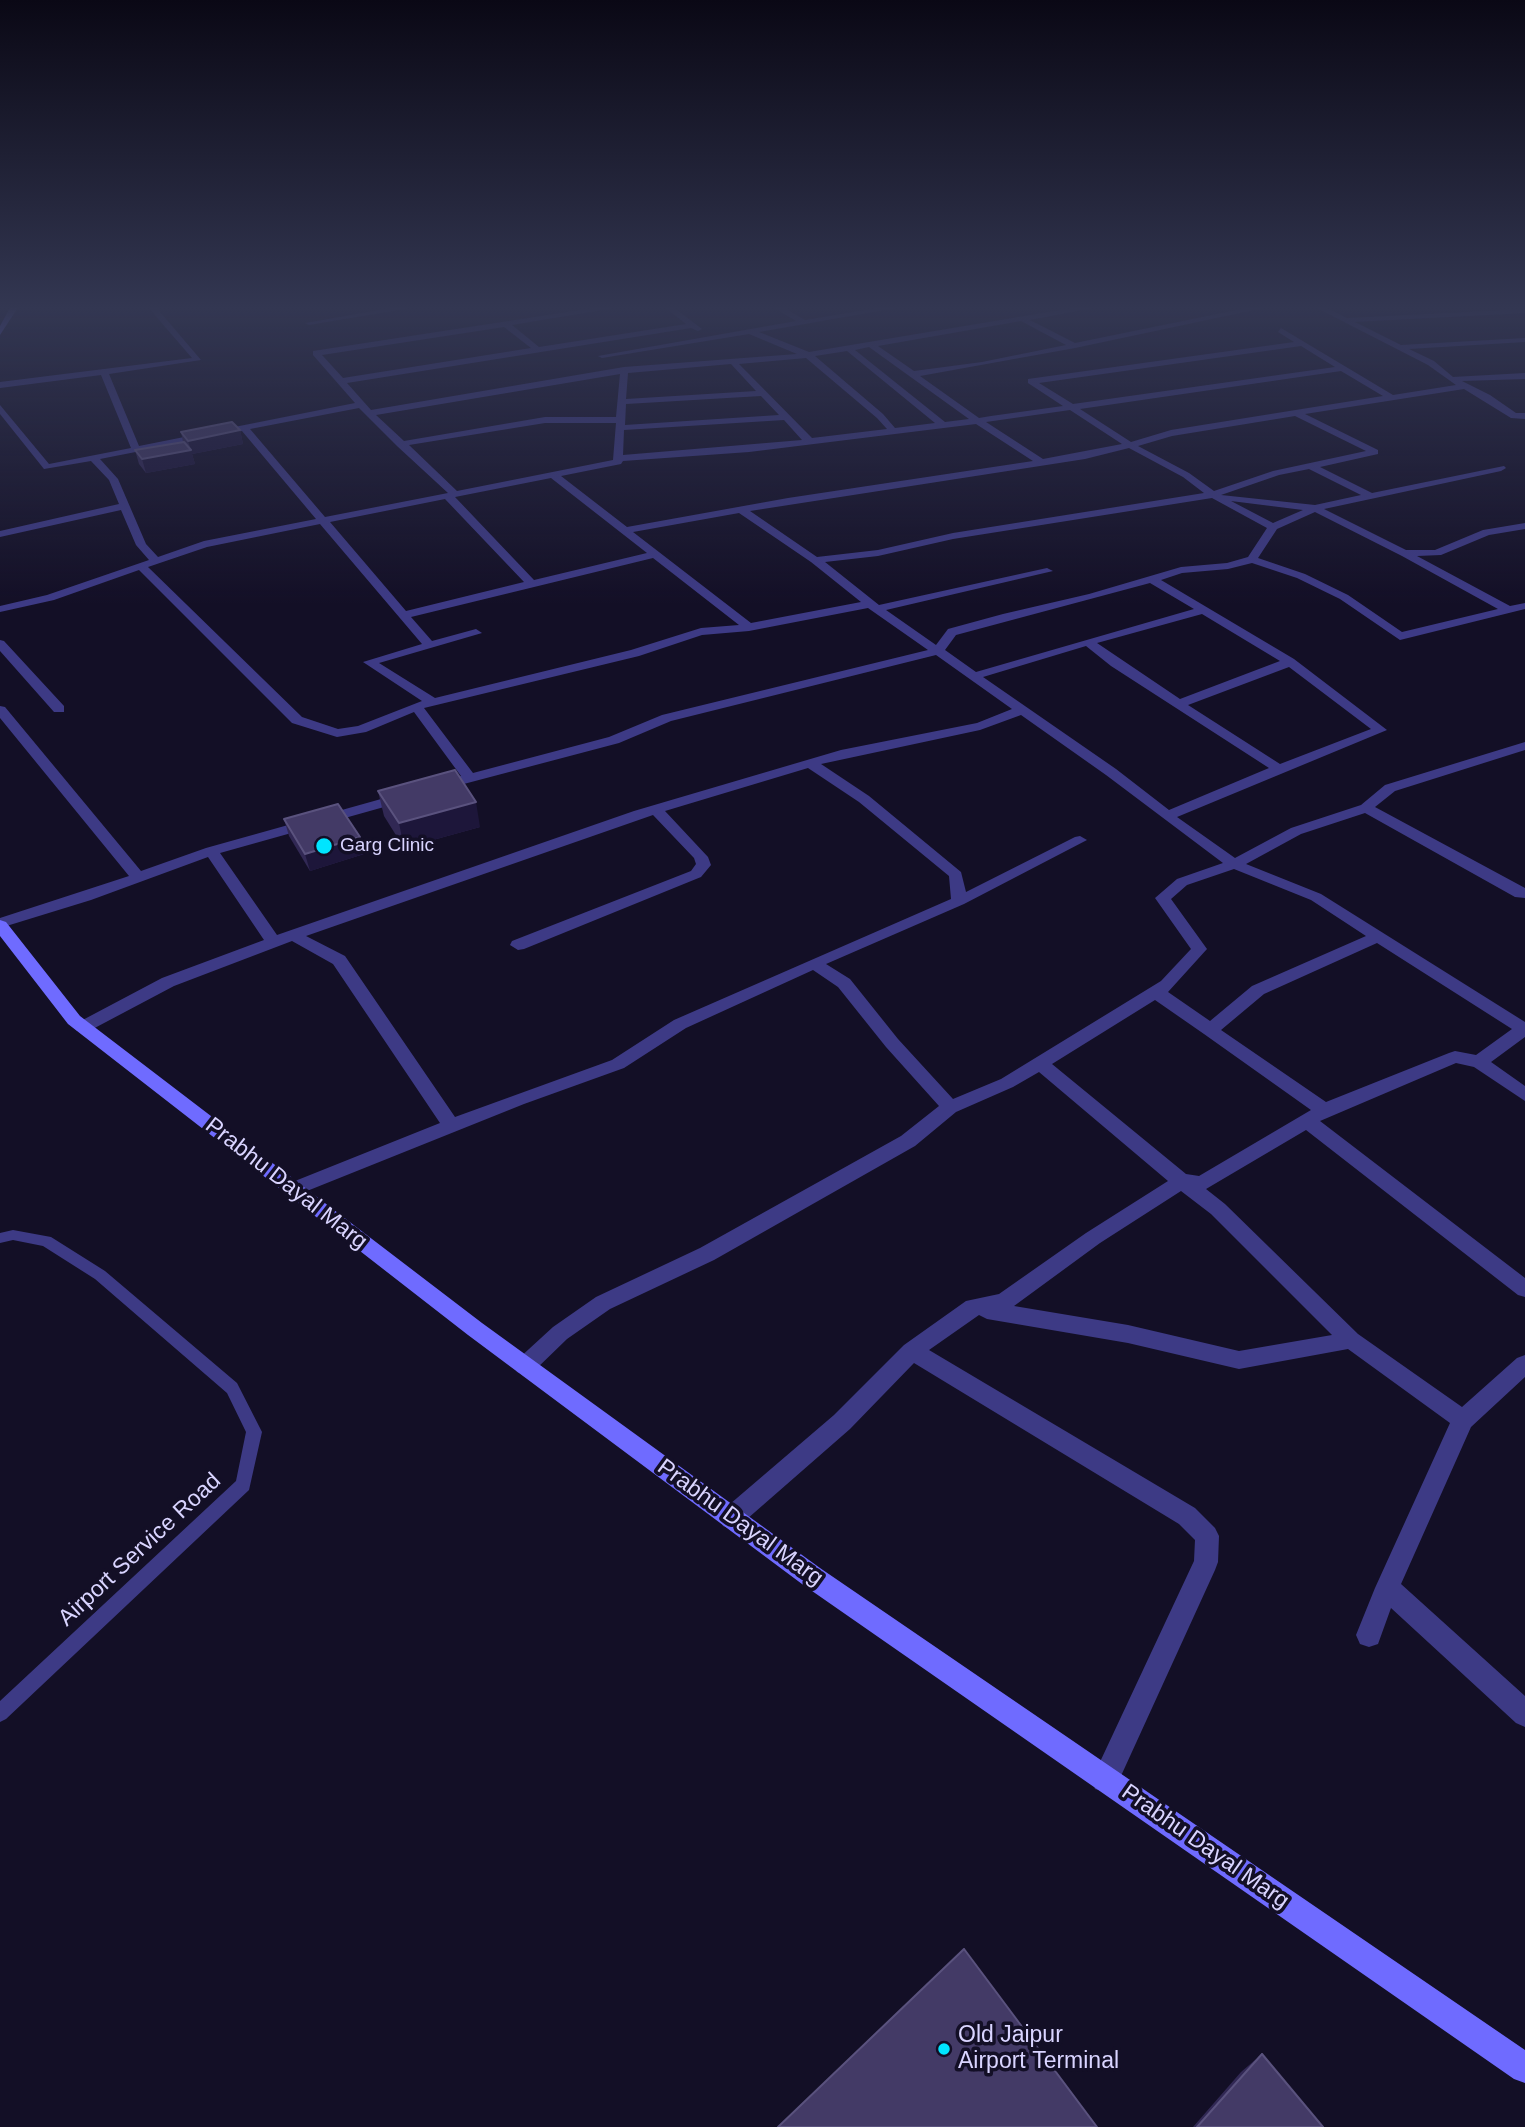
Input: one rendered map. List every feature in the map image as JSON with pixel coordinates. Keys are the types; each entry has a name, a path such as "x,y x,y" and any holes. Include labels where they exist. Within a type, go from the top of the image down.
{"street":[{"path":"118,405 135,447"},
{"path":"0,408 47,467 135,447 245,429 358,405"},
{"path":"359,405 451,495 532,584"},
{"path":"369,414 420,405"},
{"path":"0,609 50,598 204,544 618,462 622,405"},
{"path":"775,405 809,441"},
{"path":"867,405 893,431"},
{"path":"919,405 943,425"},
{"path":"956,405 1042,463"},
{"path":"1067,405 1130,445 1186,475 1213,495 1273,527"},
{"path":"618,458 749,449 1082,405"},
{"path":"628,530 1042,463 1130,445 1171,433 1345,405"},
{"path":"1496,405 1514,416 1525,416"},
{"path":"815,560 878,552 953,536 1213,495 1276,472 1375,452 1298,414"},
{"path":"400,444 545,419 620,424 785,416"},
{"path":"245,429 429,645"},
{"path":"93,458 113,479 141,545 156,561"},
{"path":"1311,466 1370,496"},
{"path":"1252,559 1273,527 1315,508 1501,468"},
{"path":"553,475 628,530 749,627"},
{"path":"1213,495 1315,508 1509,610"},
{"path":"0,534 123,506"},
{"path":"742,510 815,560 873,606 1111,772 1234,864 1316,897 1524,1029 1479,1062"},
{"path":"1404,553 1437,552 1488,532 1525,526"},
{"path":"405,615 656,554"},
{"path":"0,924 211,851 614,740 667,718 939,651 953,632 1007,616 1092,597 1181,570 1228,566 1252,559 1301,576 1344,597 1400,636 1525,606"},
{"path":"141,566 297,720 328,731 349,733 416,706 635,653 701,632 749,627 873,606 1047,571"},
{"path":"1152,579 1290,662 1380,730 1167,816"},
{"path":"974,676 1204,610"},
{"path":"433,702 369,662 476,633"},
{"path":"1088,642 1115,663 1279,769"},
{"path":"0,644 59,709"},
{"path":"1179,704 1290,662"},
{"path":"416,706 470,778"},
{"path":"83,1027 168,982 292,935 656,810 846,753 980,726 1021,710"},
{"path":"0,734 6,721 139,878"},
{"path":"525,1366 559,1333 603,1303 707,1254 908,1141 950,1107 1007,1083 1167,985 1199,949 1163,898 1182,882 1234,864 1296,831 1366,807 1390,788 1525,746"},
{"path":"810,763 864,799 956,875 959,901"},
{"path":"1366,807 1520,894 1525,893"},
{"path":"518,946 696,874 704,865 701,857 656,810"},
{"path":"292,1190 618,1064 680,1024 959,901 1080,840"},
{"path":"211,851 274,942"},
{"name":"Prabhu Dayal Marg","path":"0,924 74,1020 292,1190 525,1366 731,1518 1525,2068"},
{"path":"292,935 339,960 452,1126"},
{"path":"1210,1030 1258,990 1377,937"},
{"path":"814,963 845,983 892,1043 950,1107"},
{"path":"1156,992 1273,1077 1525,1289"},
{"path":"731,1518 842,1422 912,1351 974,1307 1004,1302 1093,1238 1182,1181 1202,1183 1315,1115 1455,1057 1479,1062 1525,1095"},
{"path":"1040,1063 1146,1154 1219,1209 1351,1340 1463,1420"},
{"path":"974,1307 1129,1334 1239,1360 1351,1340"},
{"path":"912,1351 1187,1516 1208,1536 1206,1562 1105,1779"},
{"path":"1369,1635 1387,1588 1463,1420 1525,1364"},
{"path":"1387,1588 1525,1714"}],"lane":[{"name":"Airport Service Road","path":"0,1238 13,1235 46,1241 100,1275 232,1388 254,1432 243,1485 0,1713"}],"building":[{"path":"232,422 240,430 188,441 181,432"},
{"path":"184,442 191,450 142,459 135,450"},
{"path":"455,770 476,802 399,823 378,791"},
{"path":"338,804 360,837 305,854 284,819"},
{"name":"Old Jaipur Airport Terminal","path":"964,1949 1097,2127 778,2127"},
{"path":"1262,2054 1323,2127 1197,2127"}],"place":[{"name":"Garg Clinic","path":"324,846"},
{"name":"Old Jaipur Airport Terminal","path":"944,2049"}]}
